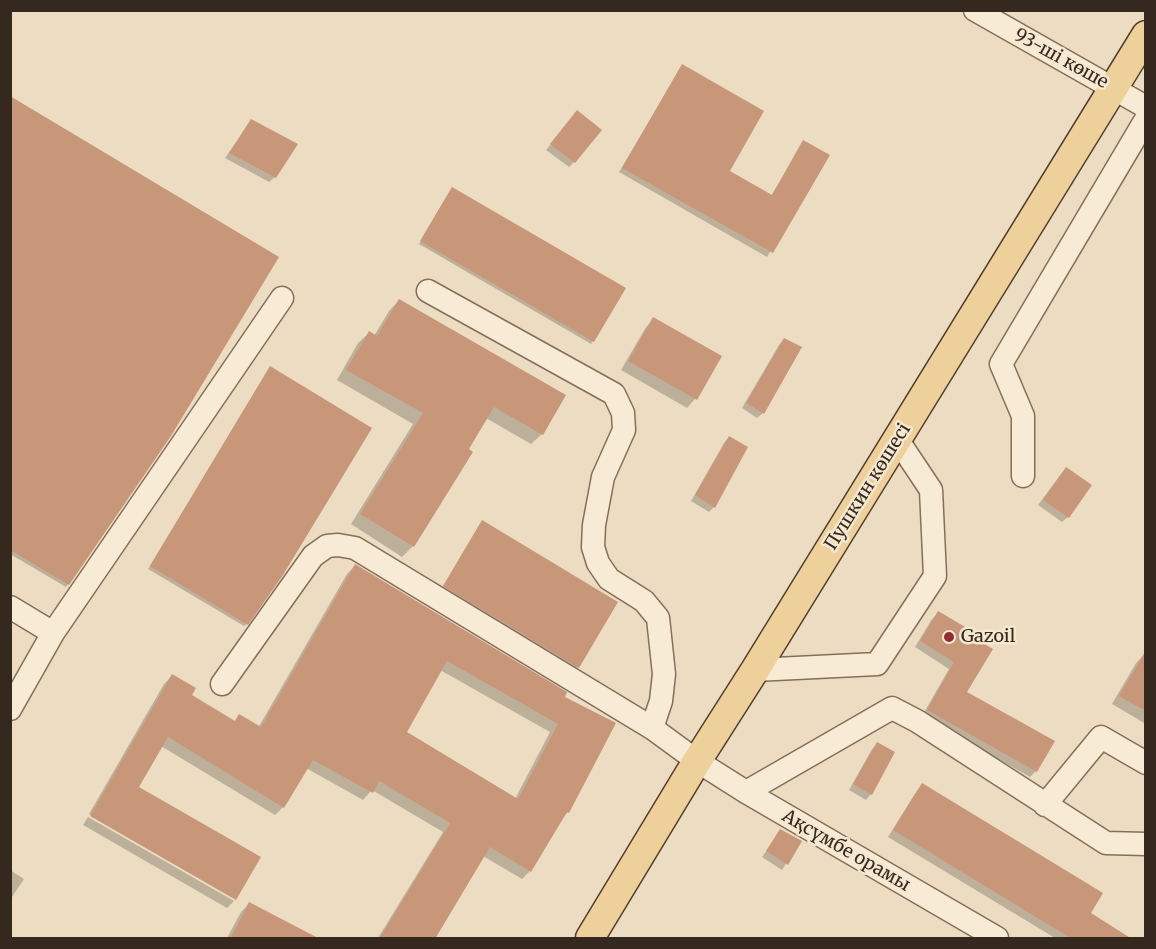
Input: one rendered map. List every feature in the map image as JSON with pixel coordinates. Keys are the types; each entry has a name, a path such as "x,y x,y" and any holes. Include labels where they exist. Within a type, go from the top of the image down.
{"main road":[{"name":"Пушкин көшесі","path":"590,939 697,760 755,670 1146,35"}],"lane":[{"name":"93-ші көше","path":"975,10 1146,107"},
{"path":"1023,476 1023,416 1001,364 1146,119"},
{"path":"428,291 614,394 623,413 624,430 603,477 594,525 593,547 598,563 609,579 644,602 658,618 664,674 661,701 652,728"},
{"path":"10,709 53,633 282,298"},
{"path":"755,670 877,664 935,576 931,490 897,439"},
{"name":"Ақсүмбе орамы","path":"222,684 313,556 327,546 338,545 356,549 652,728 746,792 997,939"},
{"path":"10,607 53,633"},
{"path":"746,792 892,708 917,721 1106,843 1146,844"},
{"path":"1045,805 1101,737 1146,763"}],"building":[{"path":"682,64 764,111 730,171 772,195 803,140 830,155 773,253 622,168"},
{"path":"10,96 279,257 171,436 69,585 10,550"},
{"path":"577,110 602,130 575,163 550,144"},
{"path":"251,119 298,144 276,178 229,153"},
{"path":"452,187 626,288 594,342 420,241"},
{"path":"399,299 566,395 543,435 494,407 469,449 473,452 414,547 360,514 423,413 346,370 369,331 377,336"},
{"path":"653,317 722,356 697,400 628,361"},
{"path":"784,338 802,347 764,414 746,403"},
{"path":"270,366 372,428 283,575 248,625 150,566"},
{"path":"729,436 748,447 715,508 695,495"},
{"path":"1066,467 1092,485 1069,518 1043,500"},
{"path":"482,520 618,602 579,668 443,586"},
{"path":"355,564 567,692 565,697 616,723 569,813 567,812 531,872 490,847 435,939 379,939 450,823 379,781 373,793 313,760 284,808 168,737 139,787 261,857 236,900 90,816 172,674 196,688 192,695 235,721 239,714 261,727","holes":["447,661 558,724 518,799 407,732"]},
{"path":"938,611 977,634 975,638 993,649 967,692 1055,741 1037,772 927,710 954,662 920,641"},
{"path":"1146,650 1146,711 1119,696"},
{"path":"877,742 895,752 872,795 853,784"},
{"path":"922,783 1103,893 1091,913 1132,939 1072,939 893,830"},
{"path":"780,829 802,841 788,865 766,851"},
{"path":"249,902 320,939 230,939"}],"place":[{"name":"Gazoil","path":"949,637"}]}
